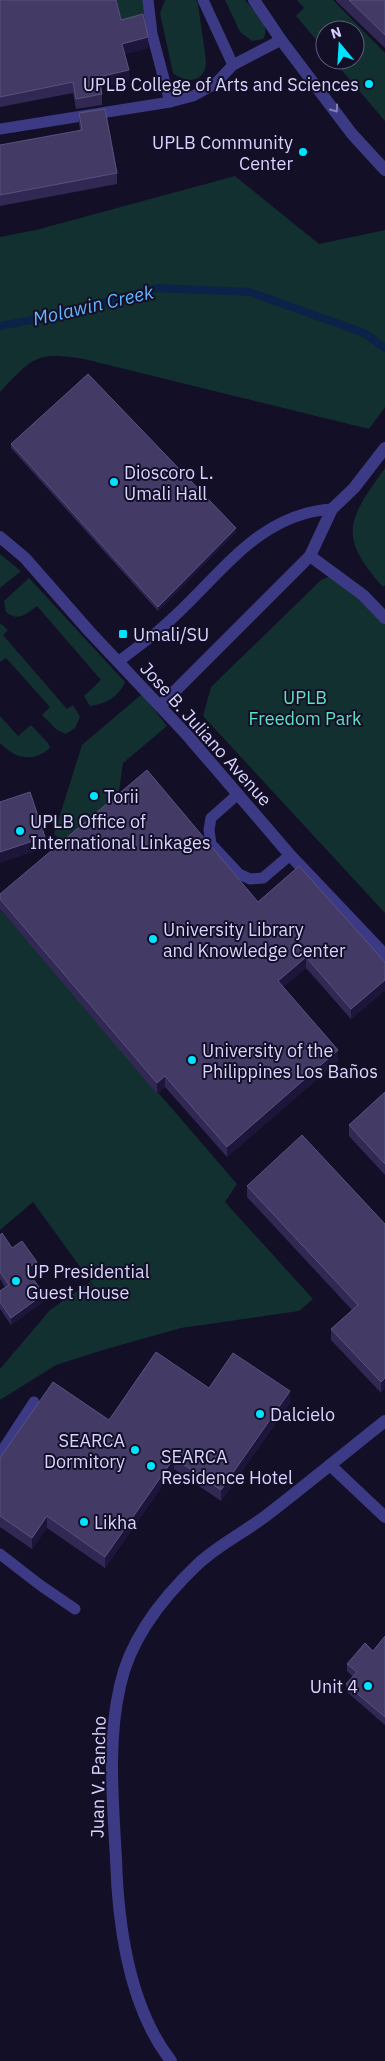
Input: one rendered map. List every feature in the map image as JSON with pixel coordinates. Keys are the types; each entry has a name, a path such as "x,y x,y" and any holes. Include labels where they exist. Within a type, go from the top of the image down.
{"street":[{"path":"254,0 280,40 352,134 385,170"},
{"path":"160,706 310,556 332,509 354,488 385,448"},
{"name":"Jose B. Juliano Avenue","path":"0,537 24,558 160,706 290,855 385,956"},
{"path":"310,556 363,595 385,617"},
{"name":"Juan V. Pancho","path":"171,2061 164,2051 143,2008 126,1959 116,1882 113,1787 113,1730 120,1684 139,1633 199,1563 265,1517 385,1421"},
{"path":"330,1466 385,1517"}],"lane":[{"path":"148,0 152,34 170,102"},
{"path":"203,0 233,65"},
{"path":"0,129 170,102 193,96 215,84 233,65 280,40"},
{"path":"118,662 166,624 252,540 268,528 305,514 332,509"},
{"path":"238,794 211,818 209,830 211,844 239,874 250,879 263,878 290,855"},
{"path":"0,1454 34,1402"},
{"path":"0,1554 40,1586 76,1609"}],"green space":[{"path":"114,0 153,0 143,24 121,30"},
{"path":"165,0 196,0 198,4 206,61 203,73 195,79 184,79 173,73 160,13"},
{"path":"225,0 245,0 264,23 265,34 263,39 252,41 240,32"},
{"path":"297,0 333,0 353,20 315,20 315,38 296,16 304,8"},
{"path":"365,33 385,53 385,121 342,70 365,70"},
{"path":"235,176 319,244 385,230 385,407 369,429 84,359 68,357 55,356 36,360 20,371 0,392 0,237 36,230"},
{"path":"385,468 385,585 383,587 368,569 359,554 354,540 353,528 356,515 363,501"},
{"path":"0,554 21,571 0,588"},
{"name":"UPLB Freedom Park","path":"335,577 385,621 385,913 203,716 211,687 321,580"},
{"path":"29,578 125,682 119,692 111,699 101,704 90,706 84,696 101,680 37,606 19,617 6,612 4,601"},
{"path":"0,623 8,630 3,635 67,709 73,705 80,717 75,728 66,734 57,730 42,715 50,707 6,658 0,662"},
{"path":"142,694 167,726 123,763 118,798 67,848 54,834 82,745"},
{"path":"0,716 18,736 31,725 48,743 50,748 44,753 31,757 18,756 12,753 0,743"},
{"path":"0,909 237,1184 225,1202 313,1299 299,1311 181,1328 103,1350 56,1365 0,1400 0,1369 50,1310 90,1282 99,1293 33,1202 0,1230"}],"building":[{"path":"0,0 116,0 121,20 143,14 148,37 122,44 129,70 99,77 102,94 76,99 73,82 0,97"},
{"path":"349,0 385,0 385,35"},
{"path":"105,109 117,173 0,195 0,145 82,130 79,113"},
{"name":"Dioscoro L. Umali Hall","path":"88,374 236,528 158,607 11,444"},
{"name":"University Library and Knowledge Center","path":"147,770 258,902 299,866 385,962 385,980 351,1009 306,957 278,981 338,1050 227,1147 165,1076 157,1083 0,899 0,894"},
{"name":"UPLB Office of International Linkages","path":"30,792 45,837 0,852 0,802"},
{"path":"385,1092 385,1164 349,1125"},
{"path":"302,1135 385,1224 385,1378 381,1382 331,1329 358,1305 247,1186"},
{"name":"UP Presidential Guest House","path":"2,1233 12,1248 22,1241 37,1262 26,1269 44,1294 11,1318 0,1302 0,1291 9,1285 0,1272 0,1235"},
{"name":"SEARCA Dormitory","path":"156,1352 209,1388 233,1353 290,1391 221,1490 174,1458 105,1557 47,1516 32,1538 0,1516 0,1458 53,1382 109,1420"},
{"name":"Unit 4","path":"385,1636 385,1717 346,1684 357,1672 347,1664 365,1643 373,1651"}],"waterway":[{"name":"Molawin Creek","path":"0,326 63,314 157,288 250,292 364,333 385,348"}],"place":[{"name":"UPLB College of Arts and Sciences","path":"369,84"},
{"name":"UPLB Community Center","path":"303,152"},
{"name":"Dioscoro L. Umali Hall","path":"114,482"},
{"name":"Umali/SU","path":"123,634"},
{"name":"Torii","path":"94,796"},
{"name":"UPLB Office of International Linkages","path":"20,831"},
{"name":"University Library and Knowledge Center","path":"153,939"},
{"name":"University of the Philippines Los Baños","path":"192,1060"},
{"name":"UP Presidential Guest House","path":"16,1281"},
{"name":"Dalcielo","path":"260,1414"},
{"name":"SEARCA Dormitory","path":"135,1450"},
{"name":"SEARCA Residence Hotel","path":"151,1466"},
{"name":"Likha","path":"84,1522"},
{"name":"Unit 4","path":"368,1686"}]}
